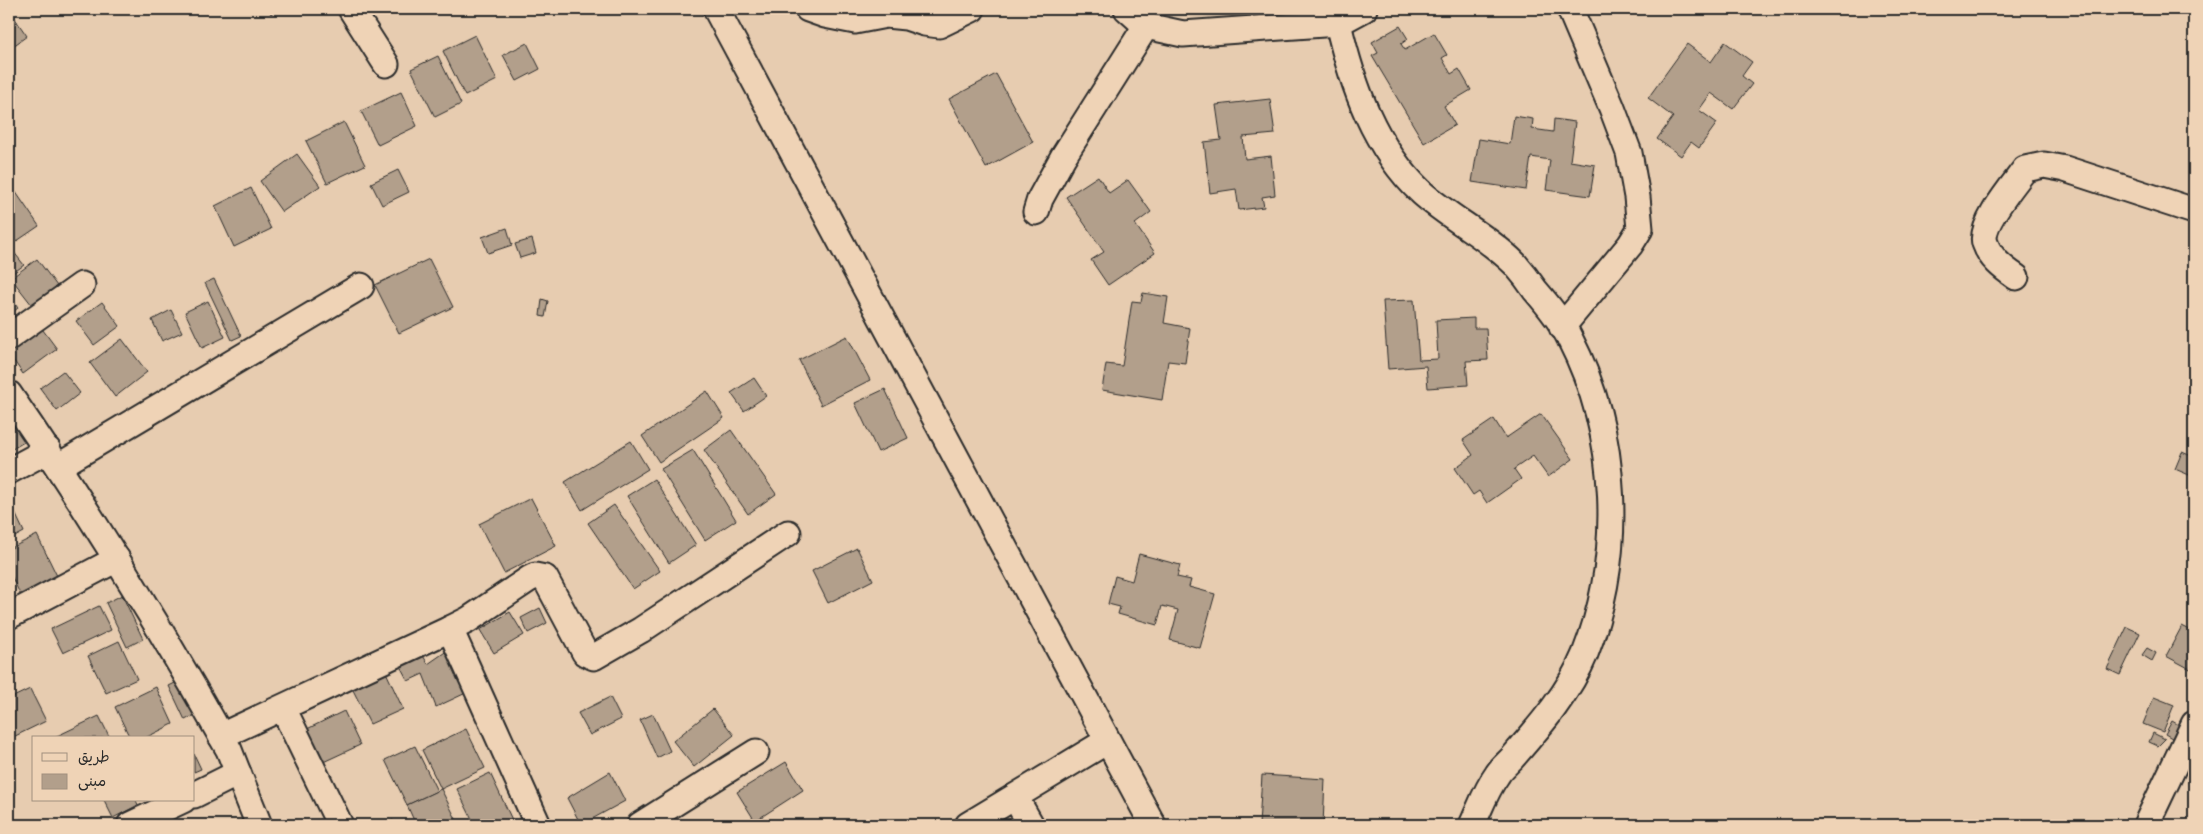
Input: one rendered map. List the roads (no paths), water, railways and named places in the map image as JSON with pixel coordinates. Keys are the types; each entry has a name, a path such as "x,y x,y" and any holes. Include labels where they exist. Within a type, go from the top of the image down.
{"street":[{"path":"352,9 386,64"},
{"path":"716,9 1153,825"},
{"path":"808,9 825,15 855,21 886,16 906,17 924,23 939,25 972,9"},
{"path":"1127,9 1146,26 1184,34 1338,22 1364,9"},
{"path":"1562,327 1630,245 1640,229 1629,153 1570,9"},
{"path":"1338,22 1348,64 1360,98 1376,133 1400,167 1421,192 1482,236 1515,264 1570,338 1590,386 1603,427 1610,496 1608,571 1603,595 1584,654 1563,695 1498,773 1472,825"},
{"path":"1036,212 1040,199 1063,158 1146,26"},
{"path":"2016,278 2001,267 1991,255 1984,242 1984,235 1985,228 2025,169 2044,165 2065,169 2194,211"},
{"path":"9,337 82,285"},
{"path":"9,471 53,458 361,286"},
{"path":"9,394 53,458 117,559 221,736 259,825"},
{"path":"221,736 468,620 529,579 540,576 545,578 585,653 594,657 641,630 788,533"},
{"path":"9,616 117,559"},
{"path":"450,629 538,825"},
{"path":"283,708 340,825"},
{"path":"2146,825 2194,724"},
{"path":"968,825 1107,741"},
{"path":"640,825 756,752"},
{"path":"195,794 238,773"},
{"path":"1015,797 1031,825"},
{"path":"130,825 179,802"}]}
